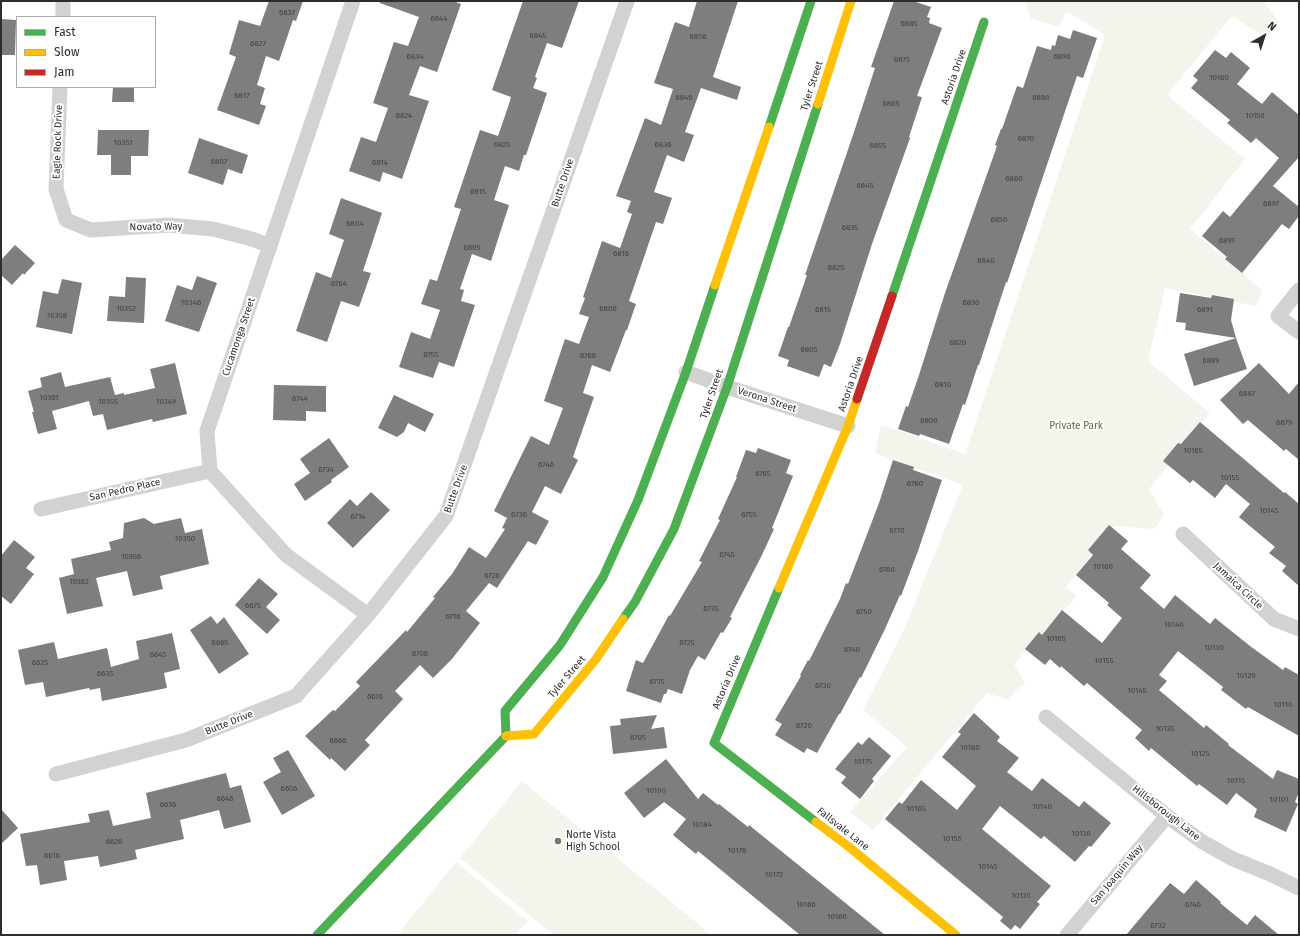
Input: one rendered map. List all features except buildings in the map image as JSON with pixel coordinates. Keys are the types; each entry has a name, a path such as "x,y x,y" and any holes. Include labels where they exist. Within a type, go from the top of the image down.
{"main road":[{"path":"317,935 506,736 505,711 560,645 603,577 638,500 686,372 811,1"},
{"name":"Tyler Street","path":"506,736 534,734 596,659 635,602 674,529 727,386 850,1"},
{"name":"Astoria Drive","path":"714,743 848,426 984,22"},
{"name":"Fallsvale Lane","path":"714,743 849,847 956,935"}],"street":[{"path":"63,1 63,16"},
{"name":"Cucamonga Street","path":"210,471 206,431 353,1"},
{"name":"Butte Drive","path":"56,774 186,740 296,696 368,615 446,516 627,1"},
{"name":"Eagle Rock Drive","path":"60,88 56,189 66,220"},
{"name":"Novato Way","path":"66,220 91,230 169,225 213,229 252,239 270,246"},
{"path":"1299,290 1278,316 1299,332"},
{"name":"Verona Street","path":"686,372 848,426"},
{"path":"210,471 286,556 368,615"},
{"name":"San Pedro Place","path":"41,509 210,471"},
{"name":"Jamaica Circle","path":"1183,534 1274,619 1299,630"},
{"name":"Hillsborough Lane","path":"1046,717 1167,816 1201,841 1231,858 1299,888"},
{"name":"San Joaquin Way","path":"1067,935 1167,816"}],"green space":[{"name":"Private Park","path":"1025,1 1263,1 1280,22 1266,38 1232,16 1167,95 1245,159 1190,229 1262,290 1256,306 1165,288 1148,361 1210,413 1149,489 1164,515 1154,529 1114,526 1066,587 1077,596 1014,664 1025,683 1014,692 1009,700 987,693 873,830 850,812 907,747 863,710 902,634 963,485 875,453 881,425 965,454 1105,35 1066,11 1059,27 1031,19"},
{"path":"522,781 712,935 554,935 460,858"},
{"path":"456,862 528,921 516,935 397,935"}],"traffic: fast":[{"path":"769,127 811,1"},
{"path":"892,296 984,22"},
{"path":"623,619 635,602 674,529 727,387 818,104"},
{"path":"506,736 505,711 560,645 603,577 638,500 686,372 715,285"},
{"path":"779,588 714,743 816,822"},
{"path":"317,935 506,736"}],"traffic: slow":[{"path":"818,104 851,1"},
{"path":"715,285 769,127"},
{"path":"779,588 848,426 857,399"},
{"path":"506,736 534,734 596,659 623,619"},
{"path":"816,822 849,847 956,935"}],"traffic: jam":[{"path":"857,399 892,296"}],"place":[{"name":"Norte Vista High School","path":"558,841"}]}
